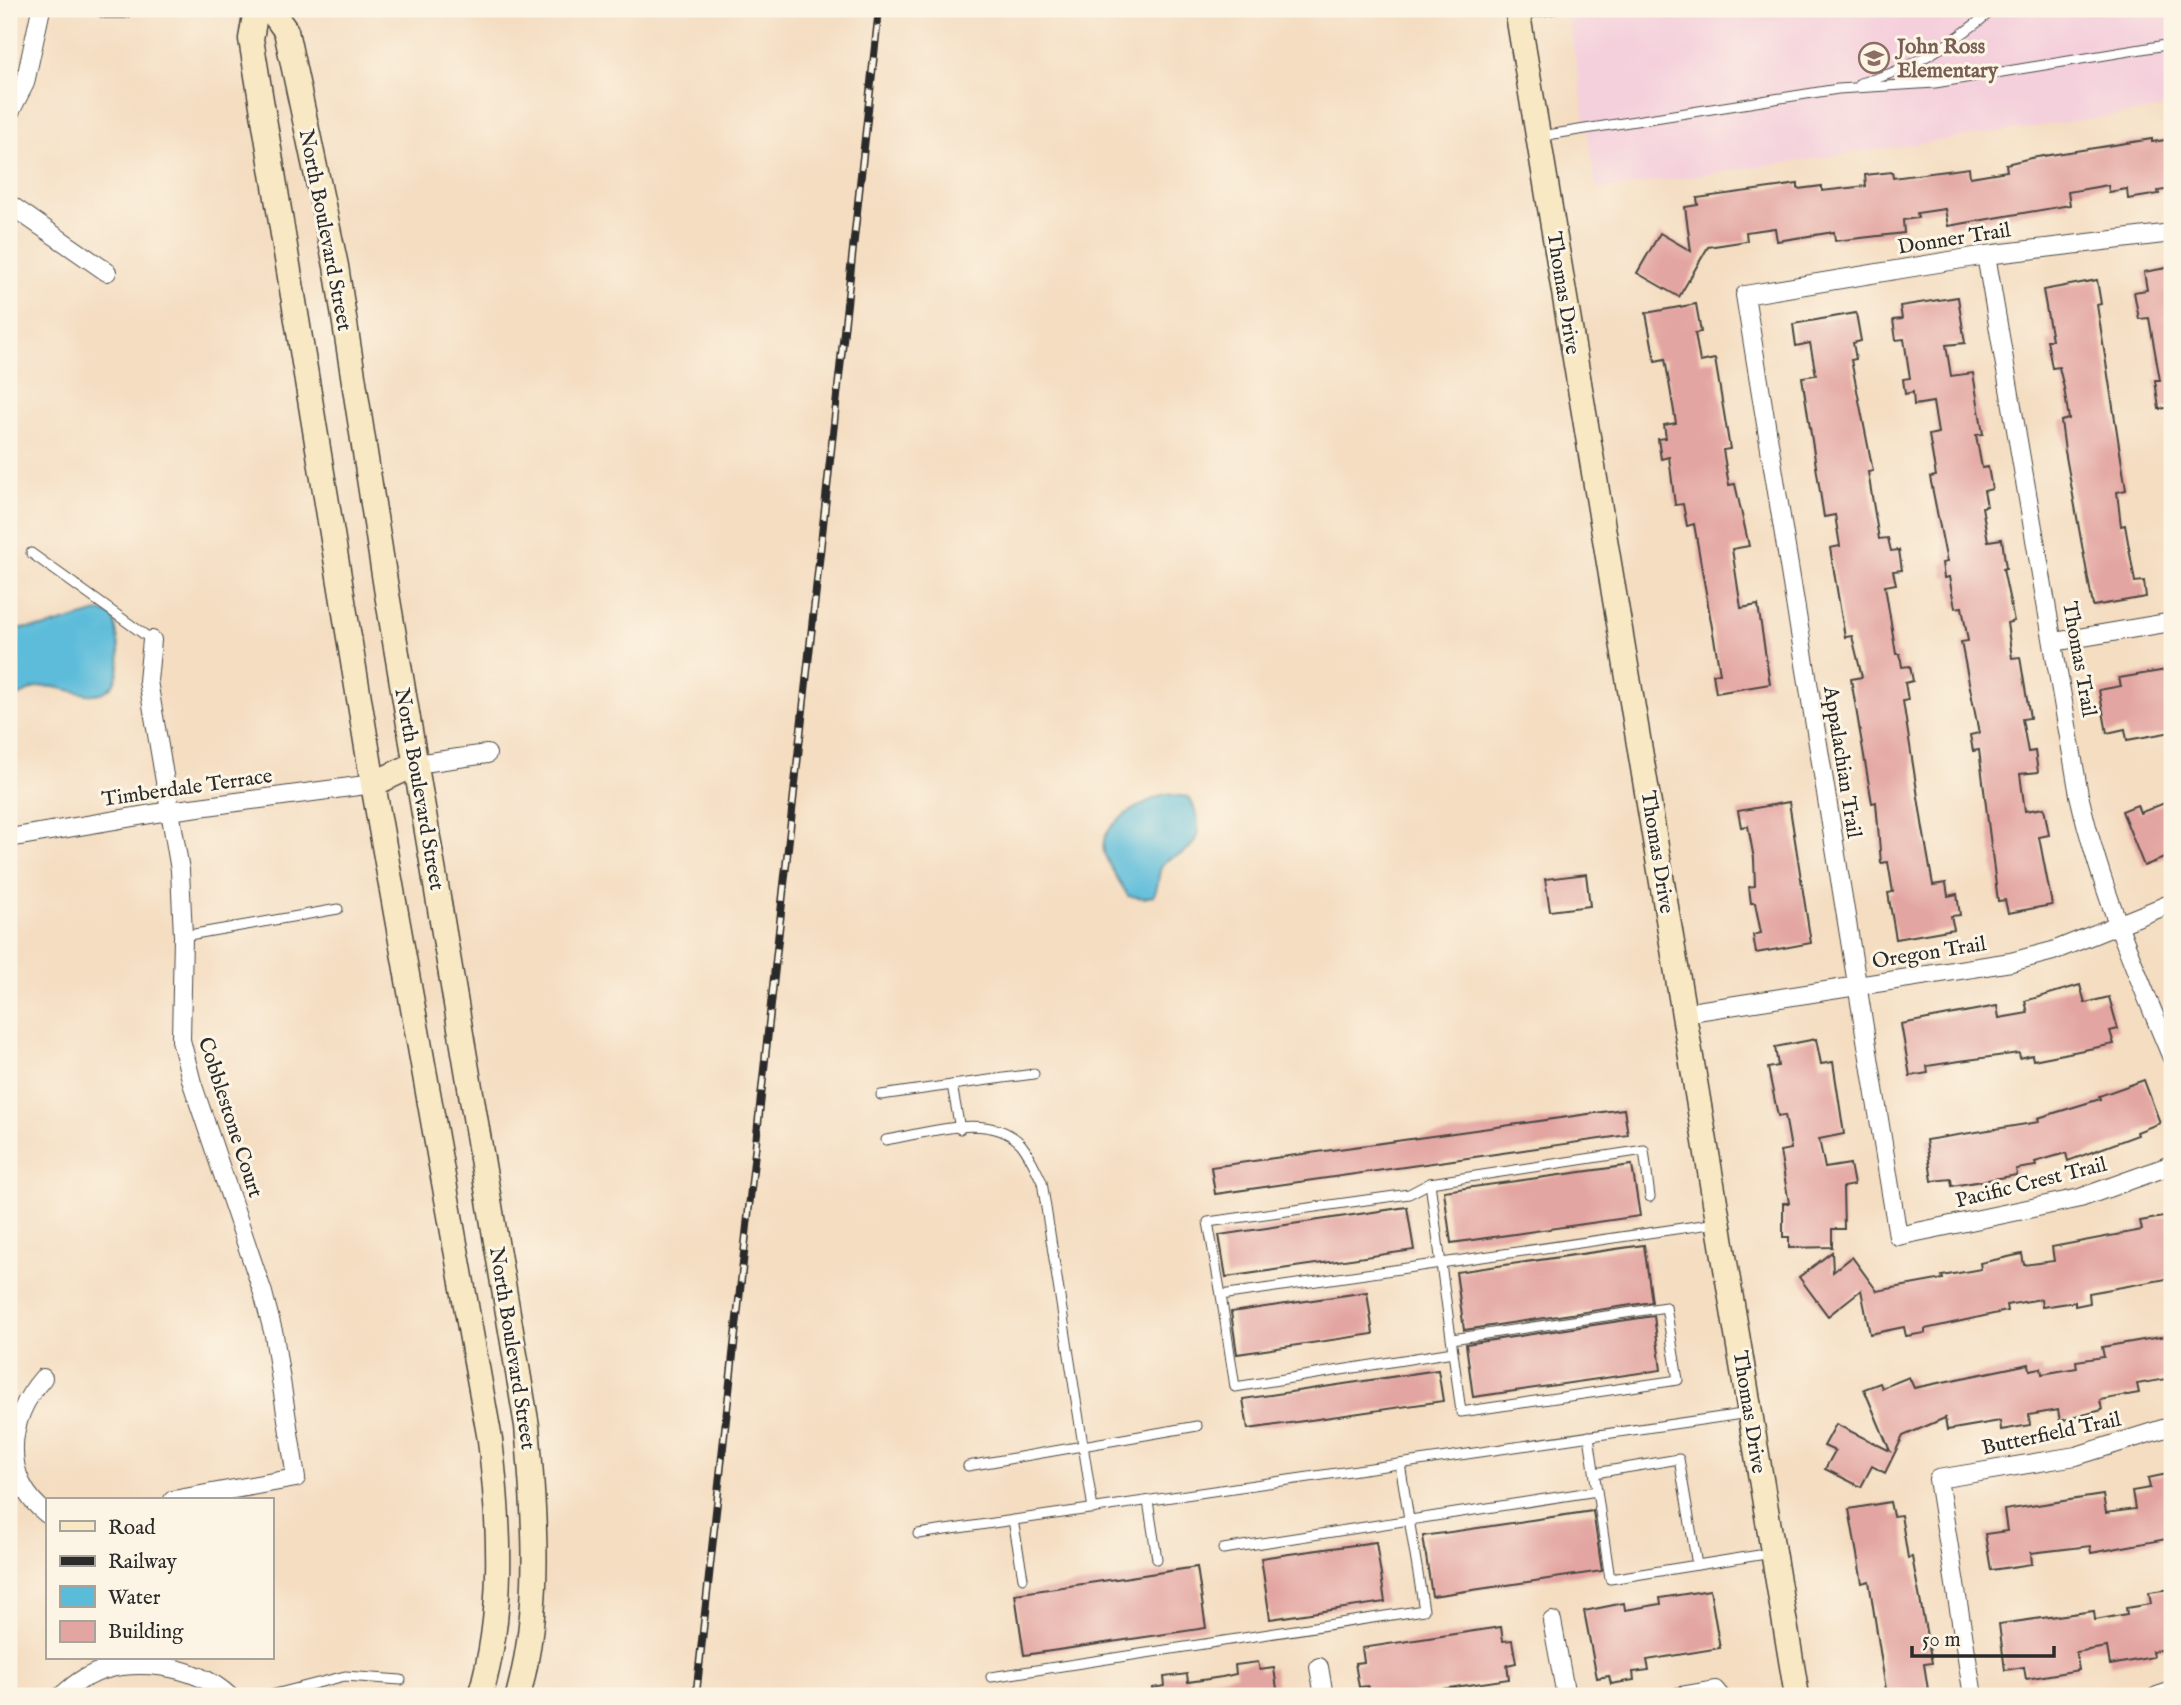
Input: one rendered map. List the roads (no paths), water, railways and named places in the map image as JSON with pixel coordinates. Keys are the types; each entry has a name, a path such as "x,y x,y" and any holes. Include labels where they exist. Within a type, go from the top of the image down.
{"main road":[{"name":"North Boulevard Street","path":"256,9 251,39 373,784 490,1440 498,1508 498,1578 486,1677 480,1696"},
{"name":"North Boulevard Street","path":"270,9 286,31 336,266 527,1426 534,1499 536,1576 529,1655 518,1696"},
{"name":"Thomas Drive","path":"1518,12 1797,1696"},
{"path":"373,784 416,764"}],"street":[{"path":"9,114 24,83 41,9"},
{"path":"105,9 125,9"},
{"path":"9,204 107,272"},
{"name":"Donner Trail","path":"1745,295 1986,255 2172,233"},
{"name":"Thomas Trail","path":"1986,255 2079,795 2092,852 2118,926 2172,1058"},
{"name":"Appalachian Trail","path":"1745,295 1898,1236"},
{"path":"2054,642 2172,622"},
{"name":"Cobblestone Court","path":"152,640 148,681 180,870 183,936 181,1040 192,1083 263,1293 274,1335 296,1478 184,1498"},
{"path":"416,764 487,754"},
{"name":"Timberdale Terrace","path":"9,838 169,811 373,784"},
{"name":"Oregon Trail","path":"1684,1013 2011,962 2053,951 2172,903"},
{"name":"Pacific Crest Trail","path":"1898,1236 2080,1198 2172,1165"},
{"path":"43,1378 26,1397 11,1444 19,1480 32,1502 46,1513"},
{"name":"Butterfield Trail","path":"1973,1696 1938,1479 2076,1456 2172,1426"},
{"path":"1552,1621 1566,1696"},
{"path":"61,1696 88,1676 136,1664 186,1670 229,1696"},
{"path":"1319,1667 1324,1696"},
{"path":"1681,1696 1715,1690 1720,1696"},
{"path":"2157,1696 2172,1692"}],"lane":[{"path":"1518,12 1555,9"},
{"path":"1838,89 1900,70 1955,40 1994,9"},
{"path":"1538,137 1838,89 1936,83 2172,44"},
{"path":"31,552 152,640"},
{"path":"183,936 338,909"},
{"path":"881,1095 1034,1074"},
{"path":"953,1085 960,1129"},
{"path":"886,1140 960,1129 996,1129 1022,1145 1042,1182 1093,1509"},
{"path":"1453,1352 1235,1387 1208,1223 1409,1194 1430,1183 1644,1150 1650,1197"},
{"path":"1430,1183 1461,1412 1678,1380 1666,1307 1452,1339"},
{"path":"1221,1295 1719,1223"},
{"path":"918,1534 1750,1412"},
{"path":"968,1466 1197,1426"},
{"path":"1589,1436 1610,1579 1773,1553"},
{"path":"1595,1473 1679,1459 1697,1565"},
{"path":"991,1677 1424,1610 1400,1464"},
{"path":"1223,1549 1598,1490"},
{"path":"1148,1501 1157,1559"},
{"path":"1013,1520 1023,1578"},
{"path":"267,1696 345,1675 401,1680"}],"water":[{"path":"101,611 113,616 118,639 119,665 117,677 111,687 101,693 87,694 45,686 9,700 9,629 46,627"},
{"path":"1165,794 1189,797 1198,820 1197,836 1189,849 1168,859 1162,865 1153,896 1128,896 1106,857 1104,842 1115,823 1135,808"}],"railway":[{"path":"696,1696 879,9"}],"place":[{"name":"John Ross Elementary","path":"1874,58"}]}
